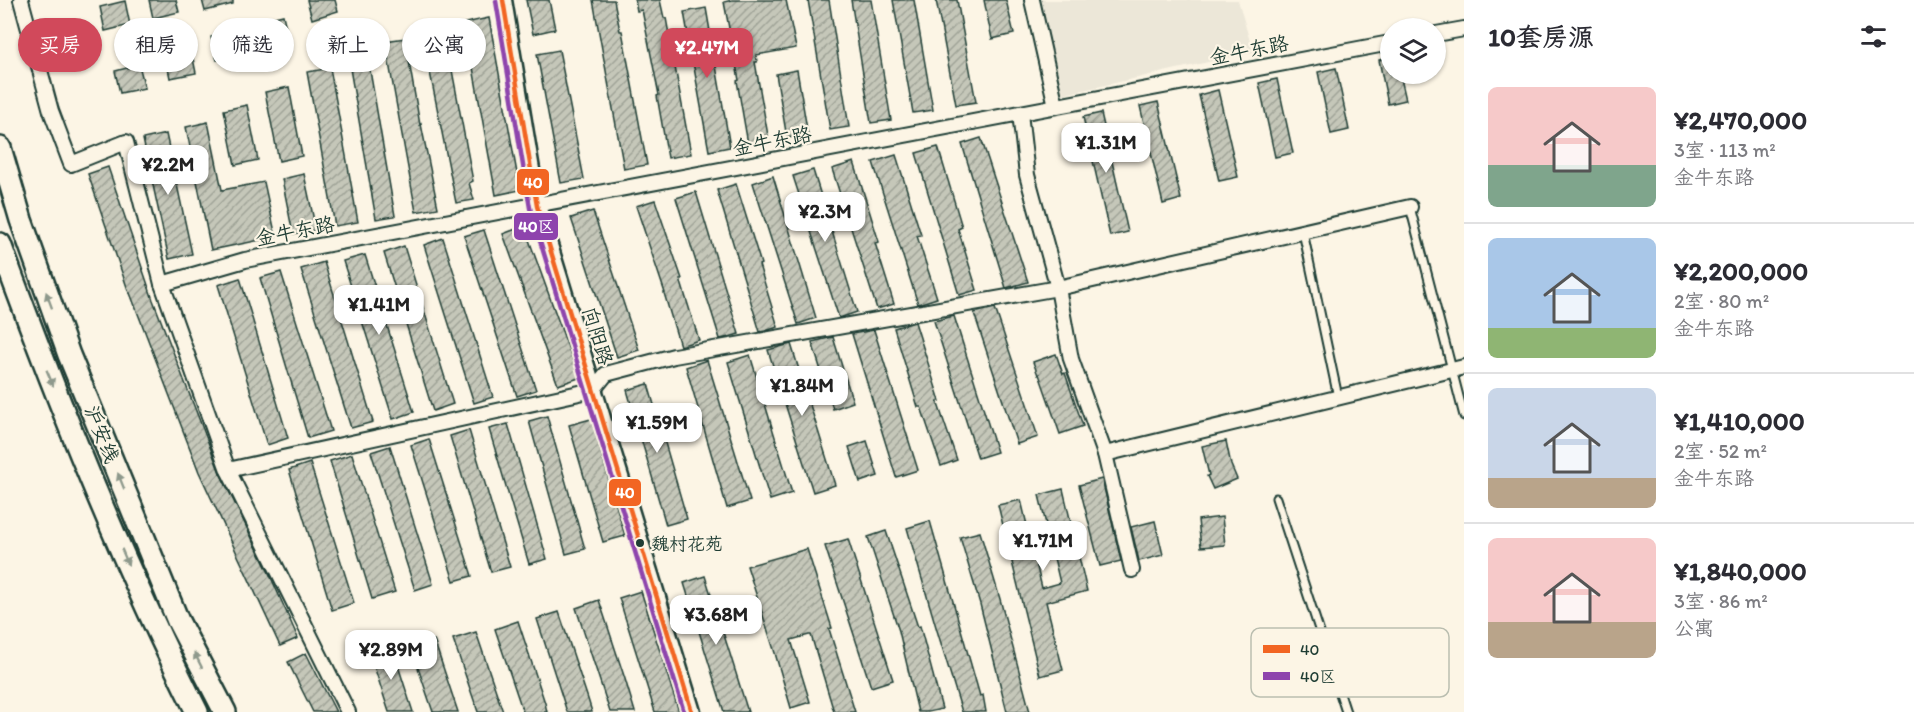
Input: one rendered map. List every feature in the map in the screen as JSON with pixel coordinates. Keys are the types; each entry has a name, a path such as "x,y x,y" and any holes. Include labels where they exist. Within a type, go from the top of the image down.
{"highway":[{"name":"沪安线","path":"0,148 21,220 69,355 178,621 225,712"},
{"name":"沪安线","path":"0,244 45,366 157,633 197,712"}],"street":[{"path":"21,0 51,111 71,164 126,142 162,284 228,470 348,712"},
{"name":"向阳路","path":"503,0 537,206 692,712"},
{"path":"1032,0 1056,106"},
{"path":"1446,32 1464,29"},
{"name":"金牛东路","path":"162,284 245,260 1380,45"},
{"path":"1020,113 1027,175 1058,288 1071,359 1105,454 1132,570"},
{"path":"228,470 593,390 606,374 674,356 1058,288 1410,207"},
{"path":"1105,454 1458,369"}],"lane":[{"path":"1410,207 1458,369 1464,416"},
{"path":"1303,232 1338,397"},
{"path":"1276,498 1319,628"},
{"path":"1341,697 1346,712"}],"shaded area":[{"path":"1040,0 1238,0 1253,52 1061,95"}],"building":[{"path":"149,0 176,0 179,12 153,18"},
{"path":"202,0 233,0 233,4 205,11"},
{"path":"307,0 335,0 338,11 312,18"},
{"path":"526,0 549,0 555,29 533,34"},
{"path":"593,0 614,0 647,165 624,169"},
{"path":"635,0 660,0 664,18 666,18 691,154 668,158 657,96 659,95 642,10 637,11"},
{"path":"786,0 796,48 756,55 757,62 755,62 769,141 748,144 724,2"},
{"path":"808,0 829,0 849,127 830,130"},
{"path":"851,0 871,0 891,120 871,123"},
{"path":"893,0 914,0 933,110 913,113"},
{"path":"936,0 957,0 976,102 956,105"},
{"path":"984,0 1006,0 1014,34 992,39"},
{"path":"125,1 129,18 114,18 114,29 105,31 100,7"},
{"path":"706,8 730,147 709,151 684,12"},
{"path":"489,18 520,190 496,195 474,72 486,72 486,19"},
{"path":"402,38 402,72 411,72 438,208 416,212 390,69 390,40"},
{"path":"559,50 584,179 561,183 537,54"},
{"path":"1336,68 1349,130 1331,134 1318,72"},
{"path":"797,70 808,135 787,138 776,74"},
{"path":"115,72 141,72 145,88 120,93"},
{"path":"169,72 196,72 196,73 170,78"},
{"path":"307,72 331,72 358,222 335,226"},
{"path":"351,72 370,72 395,216 376,219"},
{"path":"430,72 452,72 473,181 469,183 474,200 456,203"},
{"path":"1277,79 1293,153 1275,157 1259,83"},
{"path":"1384,84 1402,84 1406,100 1388,104"},
{"path":"289,87 302,156 279,161 265,92"},
{"path":"1218,90 1238,177 1219,181 1199,95"},
{"path":"1158,102 1181,199 1163,204 1140,106"},
{"path":"247,105 258,160 235,165 224,110"},
{"path":"1101,113 1128,232 1110,236 1083,117"},
{"path":"208,122 222,190 264,182 276,237 211,250 186,127"},
{"path":"166,134 192,254 169,259 143,139"},
{"path":"981,138 1028,282 1006,288 962,144"},
{"path":"938,147 962,227 958,229 977,290 959,295 916,153"},
{"path":"896,155 921,235 917,236 937,298 918,304 873,162"},
{"path":"854,162 879,242 875,243 894,304 877,309 832,169"},
{"path":"108,167 153,300 220,473 298,638 280,646 199,472 129,293 88,174"},
{"path":"813,170 857,312 839,318 793,176"},
{"path":"304,174 316,230 293,234 282,179"},
{"path":"773,176 816,318 798,324 753,183"},
{"path":"736,184 778,327 760,332 717,190"},
{"path":"696,192 739,334 720,339 676,198"},
{"path":"655,200 682,279 680,279 699,340 680,346 636,206"},
{"path":"593,211 639,350 617,357 571,218"},
{"path":"524,226 579,378 558,385 503,234"},
{"path":"484,230 536,390 517,396 464,236"},
{"path":"443,238 493,397 474,403 424,245"},
{"path":"404,246 453,404 433,411 384,253"},
{"path":"365,255 414,412 393,419 343,261"},
{"path":"324,262 373,422 351,428 301,269"},
{"path":"281,272 331,431 308,438 260,278"},
{"path":"240,278 288,438 267,445 218,285"},
{"path":"995,308 1038,437 1017,444 974,313"},
{"path":"954,316 997,452 978,458 934,321"},
{"path":"915,322 940,401 937,401 957,460 941,466 921,407 918,407 894,328"},
{"path":"874,330 918,470 896,477 852,334"},
{"path":"833,337 853,402 833,409 812,342"},
{"path":"791,344 835,485 813,492 768,350"},
{"path":"1056,354 1083,426 1060,434 1033,362"},
{"path":"750,355 792,493 770,500 728,362"},
{"path":"707,360 750,501 727,508 686,367"},
{"path":"648,384 687,519 666,525 627,390"},
{"path":"547,416 585,549 566,554 529,421"},
{"path":"591,419 625,536 603,542 569,425"},
{"path":"508,424 547,559 529,564 489,429"},
{"path":"469,430 510,567 491,572 450,436"},
{"path":"429,439 472,576 454,581 411,445"},
{"path":"867,441 878,476 860,482 849,447"},
{"path":"1226,441 1231,465 1237,479 1213,489 1207,476 1209,475 1202,446"},
{"path":"390,446 433,584 415,590 371,452"},
{"path":"352,454 395,592 372,599 330,461"},
{"path":"310,463 354,603 332,610 289,470"},
{"path":"1102,479 1121,561 1100,566 1079,485"},
{"path":"1063,489 1087,591 1046,602 1063,670 1040,676 998,505 1021,500 1042,588 1060,583 1039,495"},
{"path":"1222,517 1225,545 1201,547 1198,520"},
{"path":"930,521 980,696 983,695 986,712 962,712 936,627 907,528"},
{"path":"1155,521 1163,555 1139,561 1131,527"},
{"path":"886,531 918,627 920,626 942,709 918,712 899,631 868,537"},
{"path":"980,532 1030,712 1007,712 980,604 960,537"},
{"path":"848,539 893,680 871,687 825,546"},
{"path":"807,549 855,712 834,712 811,635 791,640 810,702 791,708 747,566"},
{"path":"705,576 748,712 724,712 684,583"},
{"path":"641,591 679,712 655,712 619,598"},
{"path":"599,600 635,712 610,712 576,608"},
{"path":"559,612 592,712 567,712 537,619"},
{"path":"518,621 547,712 523,712 495,629"},
{"path":"476,632 503,712 478,712 453,639"},
{"path":"434,640 458,712 433,712 411,647"},
{"path":"392,647 413,712 389,712 370,654"},
{"path":"306,653 336,712 313,712 288,662"}],"transit line":[{"name":"40","path":"503,0 537,206 692,712"},
{"name":"40区","path":"496,1 530,208 684,712"}],"place":[{"name":"魏村花苑","path":"640,543"}]}
